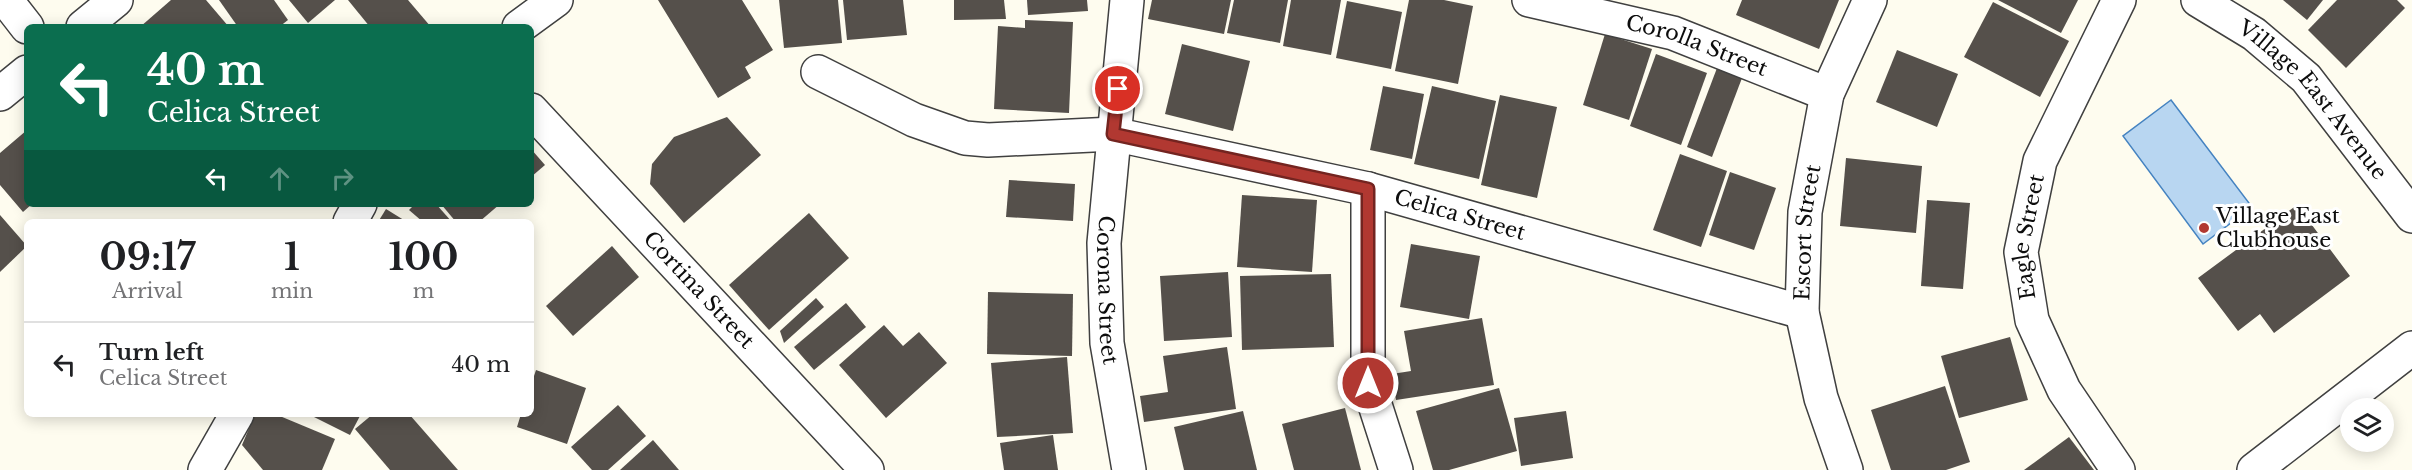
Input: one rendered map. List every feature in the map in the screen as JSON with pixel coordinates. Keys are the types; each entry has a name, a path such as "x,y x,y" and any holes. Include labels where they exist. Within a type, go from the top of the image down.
{"street":[{"path":"6,0 25,24"},
{"path":"86,24 116,0"},
{"path":"523,24 556,0"},
{"name":"Corona Street","path":"1127,0 1104,243 1107,343 1129,470"},
{"name":"Corolla Street","path":"1528,0 1673,33 1827,94"},
{"name":"Escort Street","path":"1846,470 1821,398 1802,312 1805,212 1827,94 1870,0"},
{"name":"Eagle Street","path":"2118,470 2064,390 2032,320 2021,252 2040,161 2119,0"},
{"name":"Village East Avenue","path":"2198,0 2254,34 2307,78 2412,216"},
{"name":"Celica Street","path":"818,72 914,120 964,138 988,140 1113,134 1368,189 1802,312"},
{"path":"0,94 24,74"},
{"name":"Cortina Street","path":"534,113 867,470"},
{"path":"1368,189 1368,383 1396,470"},
{"path":"2254,470 2412,348"},
{"path":"212,466 236,417"}],"water":[{"path":"2171,100 2252,207 2203,244 2123,136"}],"building":[{"path":"171,0 206,0 226,24 143,24"},
{"path":"219,0 274,0 288,20 283,24 236,24"},
{"path":"289,0 335,0 308,23"},
{"path":"348,0 408,0 428,24 368,24"},
{"path":"658,0 742,0 773,50 745,67 751,78 718,98"},
{"path":"779,0 838,0 842,43 784,48"},
{"path":"843,0 903,0 907,35 847,40"},
{"path":"954,0 1004,0 1006,19 954,20"},
{"path":"1027,0 1087,0 1088,11 1028,15"},
{"path":"1152,0 1231,0 1224,34 1148,19"},
{"path":"1234,0 1288,0 1280,43 1227,33"},
{"path":"1291,0 1341,0 1331,55 1283,46"},
{"path":"1409,0 1444,0 1473,6 1458,84 1395,71"},
{"path":"1742,0 1839,0 1819,49 1736,15"},
{"path":"1998,0 2078,0 2061,33"},
{"path":"2283,0 2323,0 2307,20"},
{"path":"2337,0 2397,0 2405,8 2346,68 2308,30"},
{"path":"1347,1 1402,12 1391,69 1336,58"},
{"path":"1993,2 2069,41 2040,97 1964,57"},
{"path":"1025,20 1073,22 1069,113 994,109 998,26 1025,28"},
{"path":"1605,34 1652,49 1629,120 1583,105"},
{"path":"1182,44 1250,61 1233,131 1165,114"},
{"path":"1897,50 1958,74 1937,127 1876,102"},
{"path":"1656,54 1707,73 1681,145 1630,126"},
{"path":"1717,68 1742,78 1712,157 1687,147"},
{"path":"1383,86 1424,94 1412,159 1370,150"},
{"path":"1432,86 1496,101 1479,179 1414,164"},
{"path":"1500,95 1557,107 1537,198 1481,185"},
{"path":"727,117 761,155 684,223 650,184 652,164 674,137"},
{"path":"24,133 24,207 29,207 23,212 0,185 0,153"},
{"path":"534,152 545,165 534,174"},
{"path":"1680,154 1727,171 1701,247 1653,230"},
{"path":"1846,158 1922,166 1916,233 1840,226"},
{"path":"1730,172 1776,188 1754,250 1709,235"},
{"path":"1009,180 1075,184 1073,221 1006,217"},
{"path":"1242,195 1317,200 1312,272 1237,267"},
{"path":"1927,200 1970,203 1963,289 1921,286"},
{"path":"2297,205 2350,276 2274,333 2260,314 2238,331 2198,278"},
{"path":"412,207 439,207 449,219 420,219 409,210"},
{"path":"444,207 496,207 482,219 454,219"},
{"path":"386,209 402,219 380,219"},
{"path":"809,213 849,258 769,330 729,285"},
{"path":"0,215 24,243 24,249 0,272"},
{"path":"1411,244 1480,256 1469,319 1400,307"},
{"path":"612,246 639,277 573,336 546,306"},
{"path":"1228,272 1232,337 1164,341 1160,276"},
{"path":"1331,274 1334,347 1242,350 1240,276"},
{"path":"988,292 1073,294 1072,356 987,354"},
{"path":"816,298 824,307 784,343 780,331"},
{"path":"846,303 866,327 814,370 794,347"},
{"path":"1482,318 1494,385 1396,400 1392,374 1411,371 1404,331"},
{"path":"884,325 903,346 919,332 947,363 886,418 839,365"},
{"path":"2010,337 2028,400 1959,418 1941,356"},
{"path":"1227,347 1236,409 1144,422 1140,396 1168,392 1163,356"},
{"path":"1067,357 1073,433 997,437 991,363"},
{"path":"536,370 586,388 567,444 517,427 520,417 534,417"},
{"path":"1945,386 1970,462 1946,470 1891,470 1871,410"},
{"path":"1499,388 1517,451 1449,470 1433,470 1416,411"},
{"path":"618,405 646,436 608,470 592,470 571,447"},
{"path":"1345,408 1361,470 1294,470 1282,424"},
{"path":"1243,411 1257,470 1184,470 1174,427"},
{"path":"1566,411 1573,458 1521,466 1514,418"},
{"path":"254,417 282,417 335,439 322,470 263,470 242,445"},
{"path":"314,417 359,417 350,435"},
{"path":"369,417 412,417 458,470 390,470 355,429"},
{"path":"1053,435 1058,470 1004,470 1000,443"},
{"path":"2069,437 2094,470 2024,470"},
{"path":"653,440 679,470 620,470"}],"place":[{"name":"Village East Clubhouse","path":"2204,228"}],"route":[{"path":"1118,89 1113,134 1368,189 1368,383"}]}
